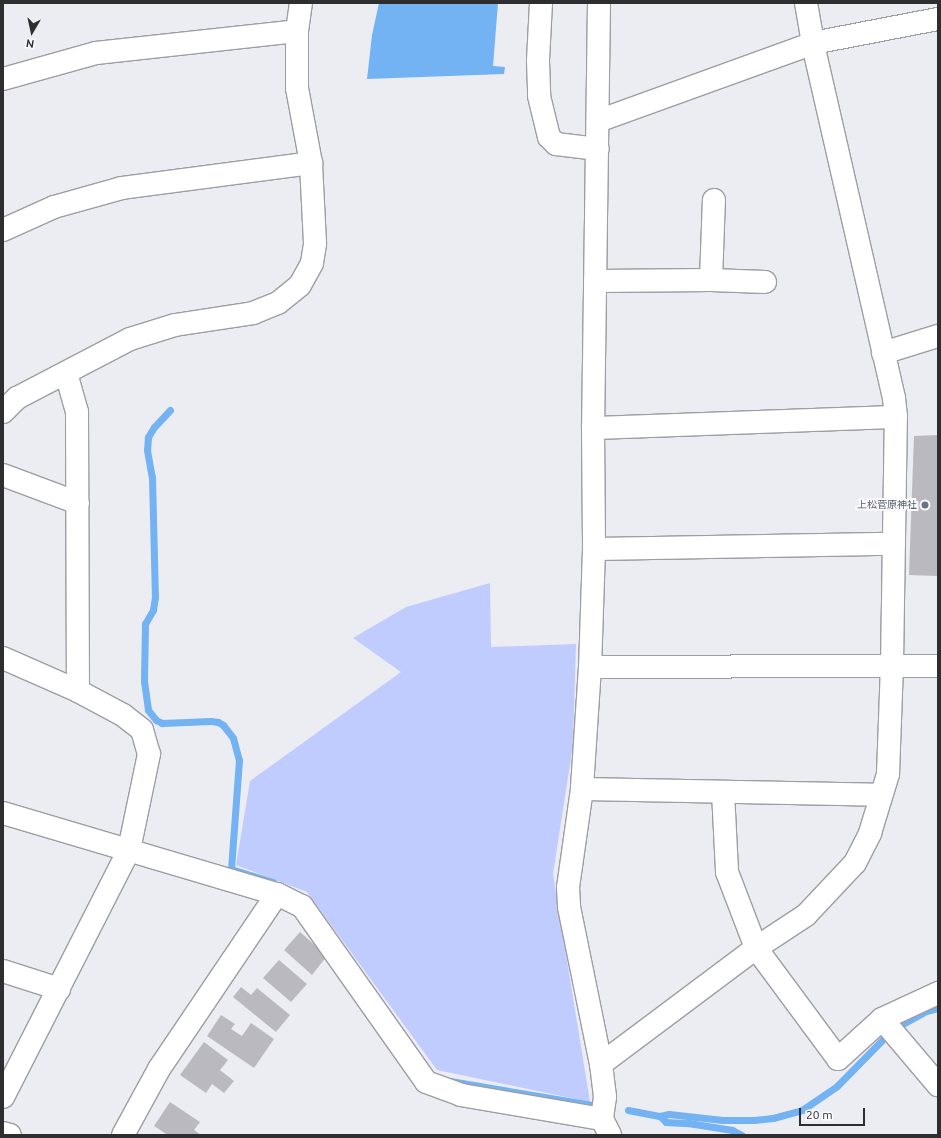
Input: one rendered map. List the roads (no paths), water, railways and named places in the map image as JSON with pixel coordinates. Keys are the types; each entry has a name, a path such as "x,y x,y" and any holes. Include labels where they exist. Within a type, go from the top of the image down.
{"street":[{"path":"3,412 17,398 130,339 176,325 253,314 278,303 300,285 312,263 315,243 311,164 297,88 297,31 301,3"},
{"path":"541,3 538,61 539,96 549,137 556,144 598,149"},
{"path":"3,812 277,894 302,906 426,1082 461,1095 606,1127 601,1064 569,900 568,886 582,789 590,667 594,549 593,428 599,3"},
{"path":"601,1064 756,948 806,915 855,863 870,833 888,774 894,544 896,417 894,398 813,43 806,3"},
{"path":"598,121 813,43 938,19"},
{"path":"3,79 96,53 297,31"},
{"path":"3,230 54,207 122,188 311,164"},
{"path":"711,280 714,200"},
{"path":"595,281 711,280 765,282"},
{"path":"883,353 938,336"},
{"path":"66,373 77,412 78,691"},
{"path":"593,428 896,417"},
{"path":"3,475 78,502"},
{"path":"594,549 894,544"},
{"path":"3,658 78,691 123,715 142,730 149,754 128,850 3,1097"},
{"path":"590,667 938,666"},
{"path":"582,789 882,795"},
{"path":"723,792 727,872 756,948 838,1059 882,1020 938,993"},
{"path":"123,1135 159,1069 277,894"},
{"path":"3,971 59,988"},
{"path":"882,1020 938,1085"},
{"path":"3,1133 10,1135"}],"waterway":[{"path":"170,410 154,427 148,437 147,450 152,477 155,597 153,610 145,624 144,681 148,710 156,720 162,723 218,722 223,725 233,738 239,760 231,869 273,882"},
{"path":"899,1026 926,1011 938,1008"},
{"path":"660,1116 669,1114 723,1120 754,1120 773,1118 802,1110 837,1086 885,1037"},
{"path":"450,1081 592,1105"},
{"path":"628,1110 660,1116 666,1122 688,1123 732,1130 742,1135"}],"place":[{"name":"上松菅原神社","path":"925,505"}]}
